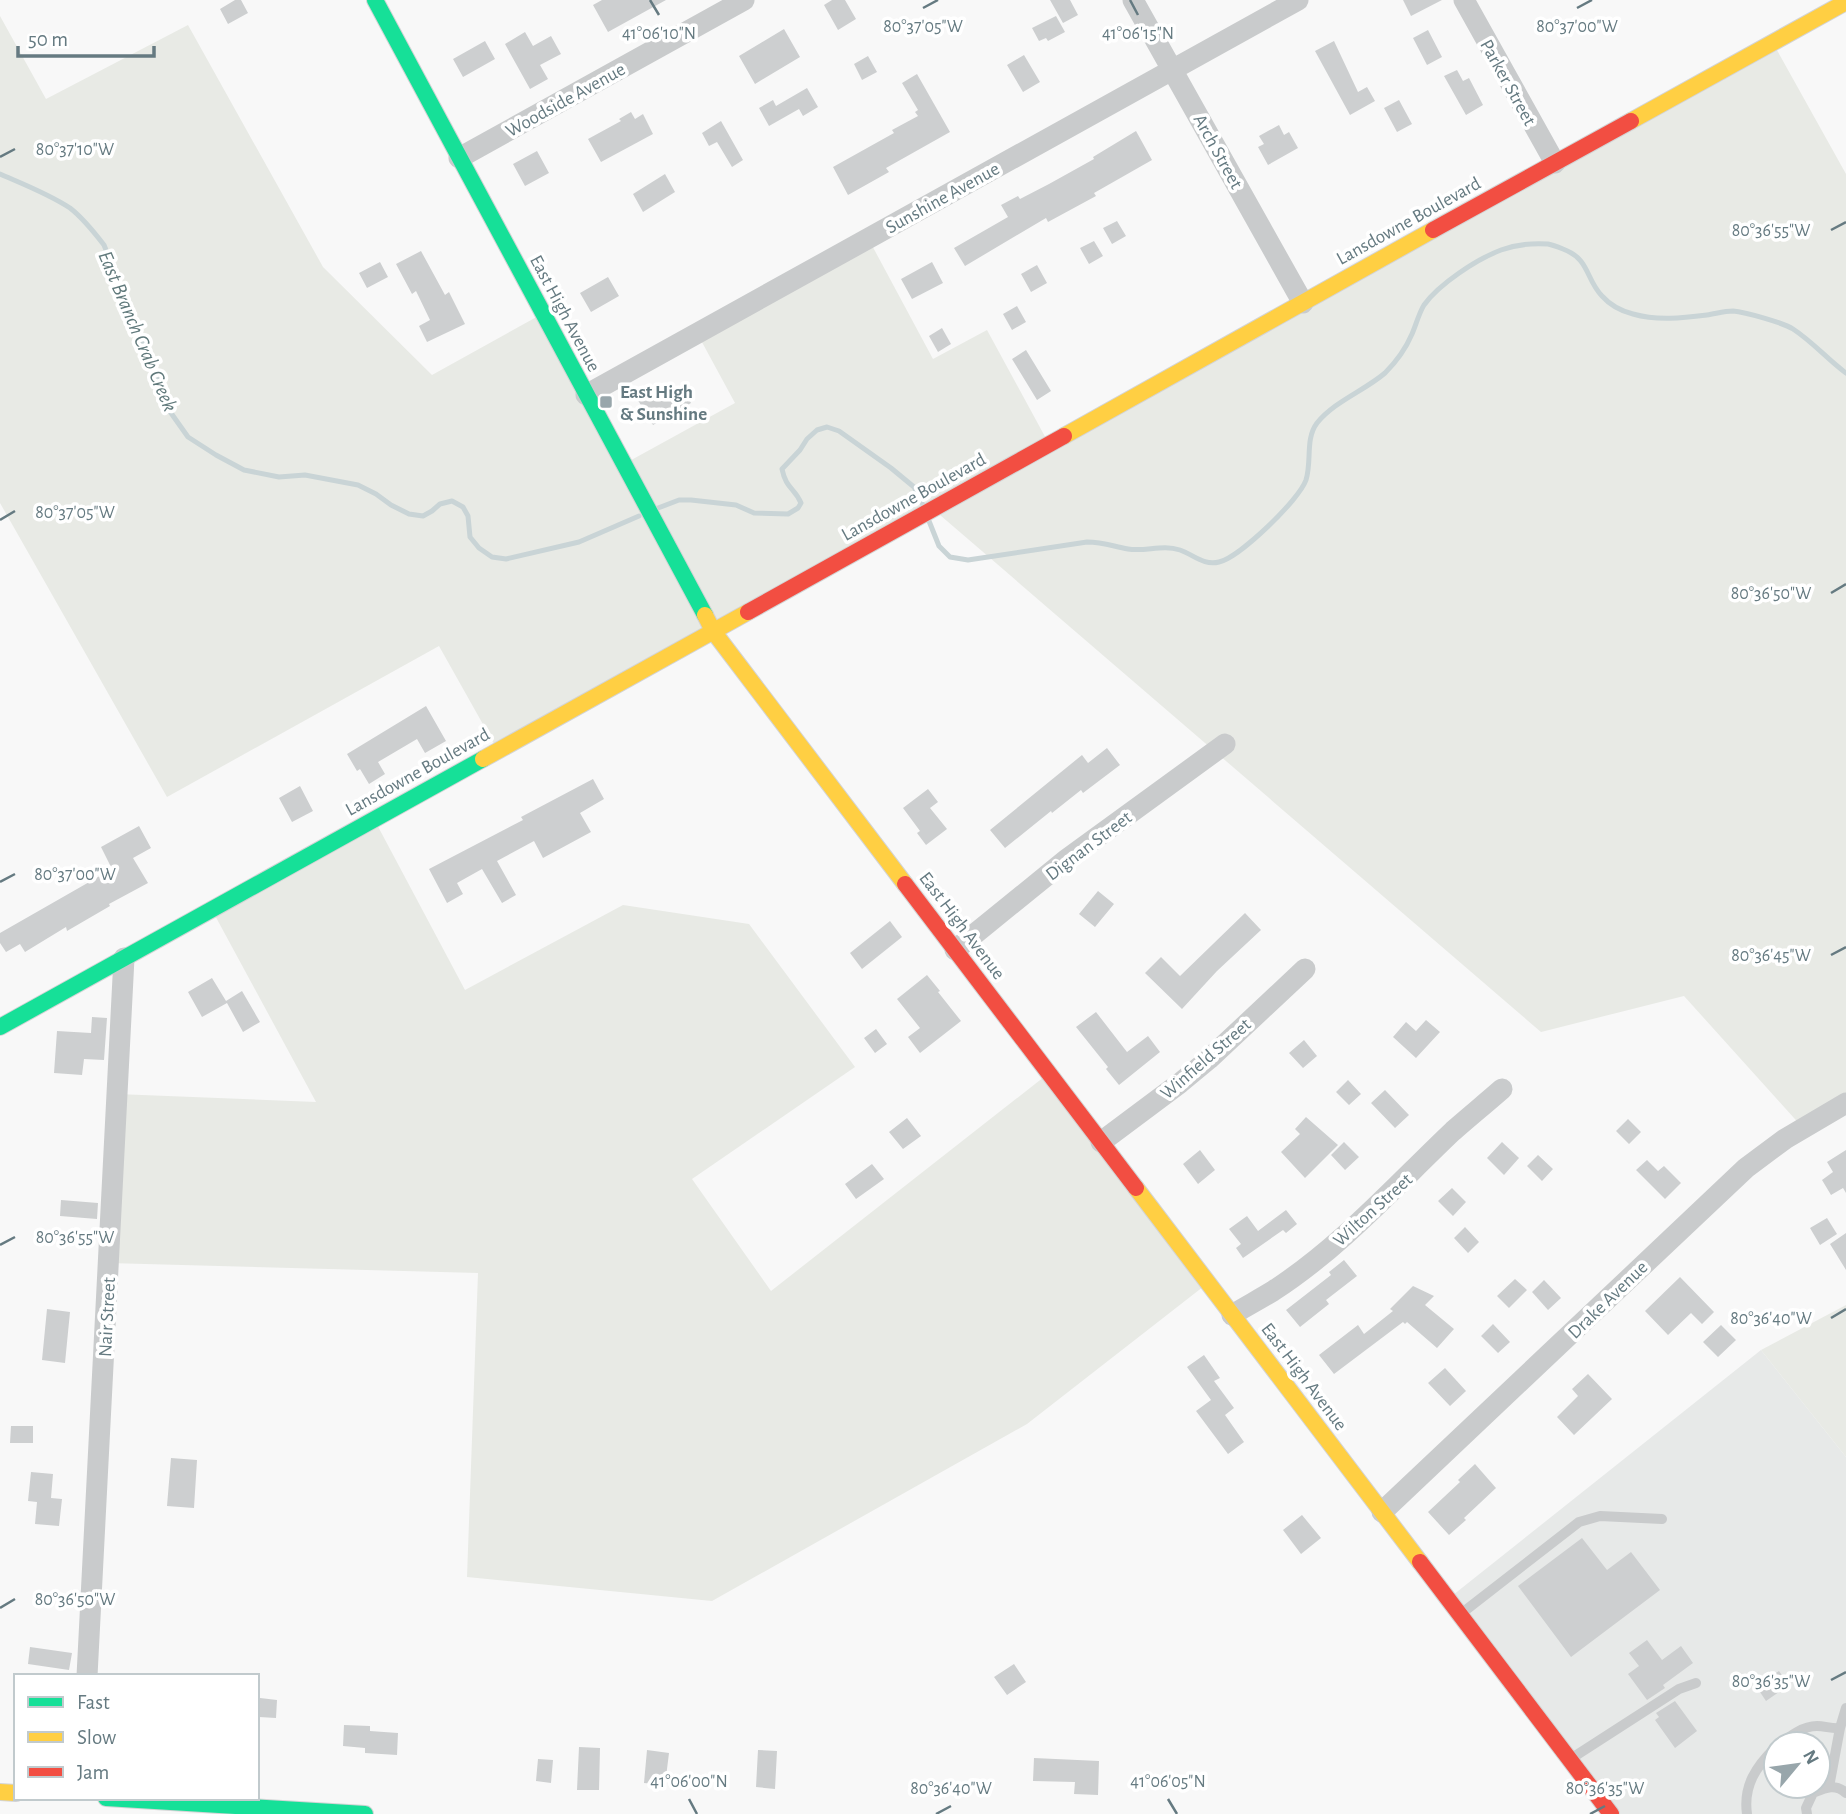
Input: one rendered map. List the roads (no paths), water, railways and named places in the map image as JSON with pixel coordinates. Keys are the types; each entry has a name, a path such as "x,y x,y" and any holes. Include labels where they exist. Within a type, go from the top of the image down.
{"street":[{"name":"East High Avenue","path":"375,0 713,631 1611,1814"},
{"name":"Woodside Avenue","path":"459,158 744,0"},
{"name":"Arch Street","path":"1133,0 1303,303"},
{"name":"Sunshine Avenue","path":"586,395 1298,0"},
{"name":"Parker Street","path":"1464,0 1555,163"},
{"name":"Lansdowne Boulevard","path":"0,1027 1846,2"},
{"name":"Dignan Street","path":"955,950 1066,859 1225,744"},
{"name":"Nair Street","path":"87,1674 124,958"},
{"name":"Winfield Street","path":"1101,1142 1199,1067 1305,969"},
{"name":"Wilton Street","path":"1232,1315 1303,1269 1358,1223 1502,1089"},
{"name":"Drake Avenue","path":"1382,1512 1746,1168 1785,1139 1846,1103"},
{"path":"138,1800 365,1814"}],"lane":[{"path":"1460,1615 1579,1522 1600,1516 1662,1518"},
{"path":"1570,1760 1679,1689 1696,1683"},
{"path":"1832,1771 1846,1708"},
{"path":"1803,1730 1814,1726 1840,1728"},
{"path":"1747,1814 1745,1801 1751,1779 1762,1764"}],"waterway":[{"name":"East Branch Crab Creek","path":"0,174 62,203 92,230 104,245 171,413 188,437 244,470 279,477 305,475 358,485 409,514 423,516 440,504 452,501 463,507 468,516 470,537 479,548 492,557 506,559 579,542 639,516"},
{"name":"East Branch Crab Creek","path":"929,521 939,546 950,557 968,560 1087,542 1135,550 1173,548 1209,563 1228,558 1254,539 1292,501 1306,480 1311,436 1317,423 1332,408 1389,369 1407,344 1422,308 1431,297 1449,281 1491,254 1530,244 1548,244 1572,253 1583,264 1602,296 1624,311 1651,318 1733,311 1764,318 1793,329 1846,373"},
{"name":"East Branch Crab Creek","path":"658,508 679,500 691,500 736,505 754,513 788,514 801,503 786,481 782,469 807,439 817,430 827,427 839,431 891,468 914,487 923,505"}],"place":[{"name":"East High & Sunshine","path":"606,402"}]}
